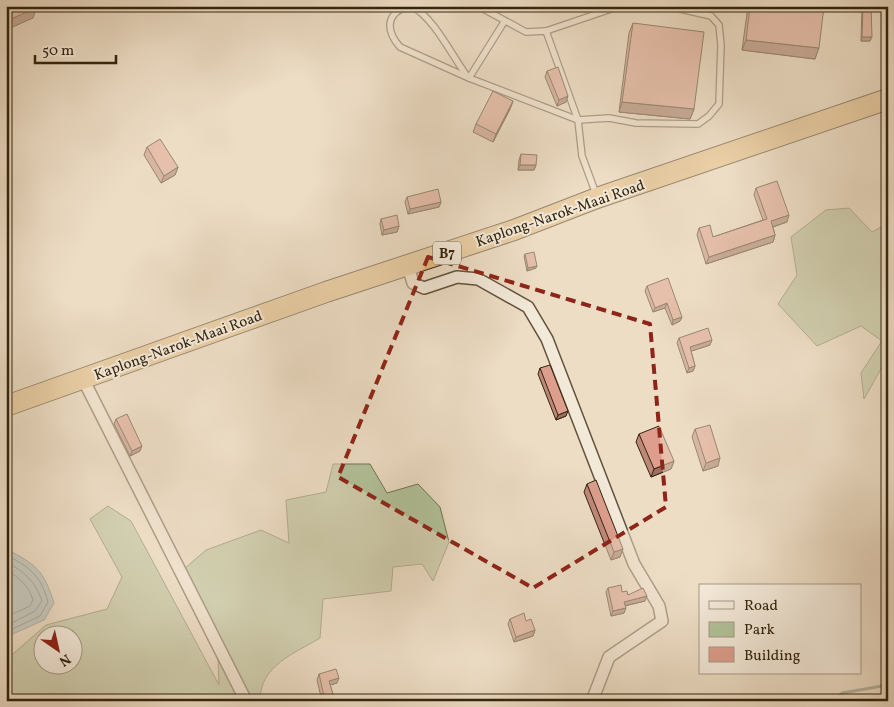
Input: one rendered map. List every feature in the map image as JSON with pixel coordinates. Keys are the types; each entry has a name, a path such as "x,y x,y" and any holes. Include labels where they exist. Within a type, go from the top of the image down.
{"highway":[{"name":"Kaplong-Narok-Maai Road","path":"6,406 326,292 514,230 597,198 888,99"}],"street":[{"path":"408,266 413,284 424,288 457,277 478,279 528,307 547,339 634,564 659,606 662,621 609,657 592,701"},
{"path":"83,379 246,701"}],"lane":[{"path":"468,78 430,21 419,10 409,6 394,15 389,26 390,36 411,54 468,78 578,120 609,118 636,123 698,124 709,116 719,104 721,44 719,25 711,16 667,6"},
{"path":"478,6 487,8 504,22 526,32 546,31 620,6"},
{"path":"468,78 504,22"},
{"path":"546,31 578,120 582,156 597,198"}],"highlighted area":[{"path":"428,257 650,324 666,507 533,588 338,477"}],"green space":[{"path":"849,208 872,232 888,223 888,367 881,369 864,399 861,373 882,341 861,326 817,346 778,304 797,275 791,237 826,210"},
{"path":"333,464 370,464 387,493 418,484 440,507 449,542 433,581 422,564 393,567 391,591 323,599 320,638 290,655 272,669 266,678 260,701 6,701 6,660 32,637 32,674 82,674 82,624 50,624 107,609 122,577 90,519 108,506 131,521 219,685 218,659 176,576 206,550 261,530 289,543 286,500 326,492"}],"water":[{"path":"6,549 25,559 38,570 46,583 54,603 44,620 6,637"}],"building":[{"path":"6,6 35,6 36,8 6,21"},
{"path":"750,6 824,6 819,48 746,40"},
{"path":"863,6 871,6 872,37 862,37"},
{"path":"633,23 704,32 694,109 622,102"},
{"path":"558,67 568,96 559,100 547,71"},
{"path":"493,91 513,101 496,134 476,124"},
{"path":"160,139 178,167 164,176 147,147"},
{"path":"521,154 537,155 536,165 520,165"},
{"path":"777,181 789,215 771,221 775,235 709,257 699,228 710,225 713,237 767,219 756,188"},
{"path":"438,189 441,202 410,209 407,197"},
{"path":"397,215 399,226 384,230 381,219"},
{"path":"534,252 537,266 528,268 525,254"},
{"path":"668,278 682,317 673,320 667,303 655,308 647,286"},
{"path":"708,328 712,340 690,347 695,366 689,368 679,338"},
{"path":"550,365 568,411 558,415 540,368"},
{"path":"127,414 142,446 132,451 116,419"},
{"path":"710,425 720,458 706,463 695,429"},
{"path":"659,426 674,461 654,469 639,434"},
{"path":"596,480 623,549 614,552 587,484"},
{"path":"621,585 622,592 627,591 628,595 643,588 647,596 624,602 626,608 613,611 608,588"},
{"path":"524,613 526,621 531,619 535,630 516,637 510,619"},
{"path":"336,669 339,678 329,681 335,701 325,701 319,674"}],"waterway":[{"path":"833,701 842,693 888,685"}]}
